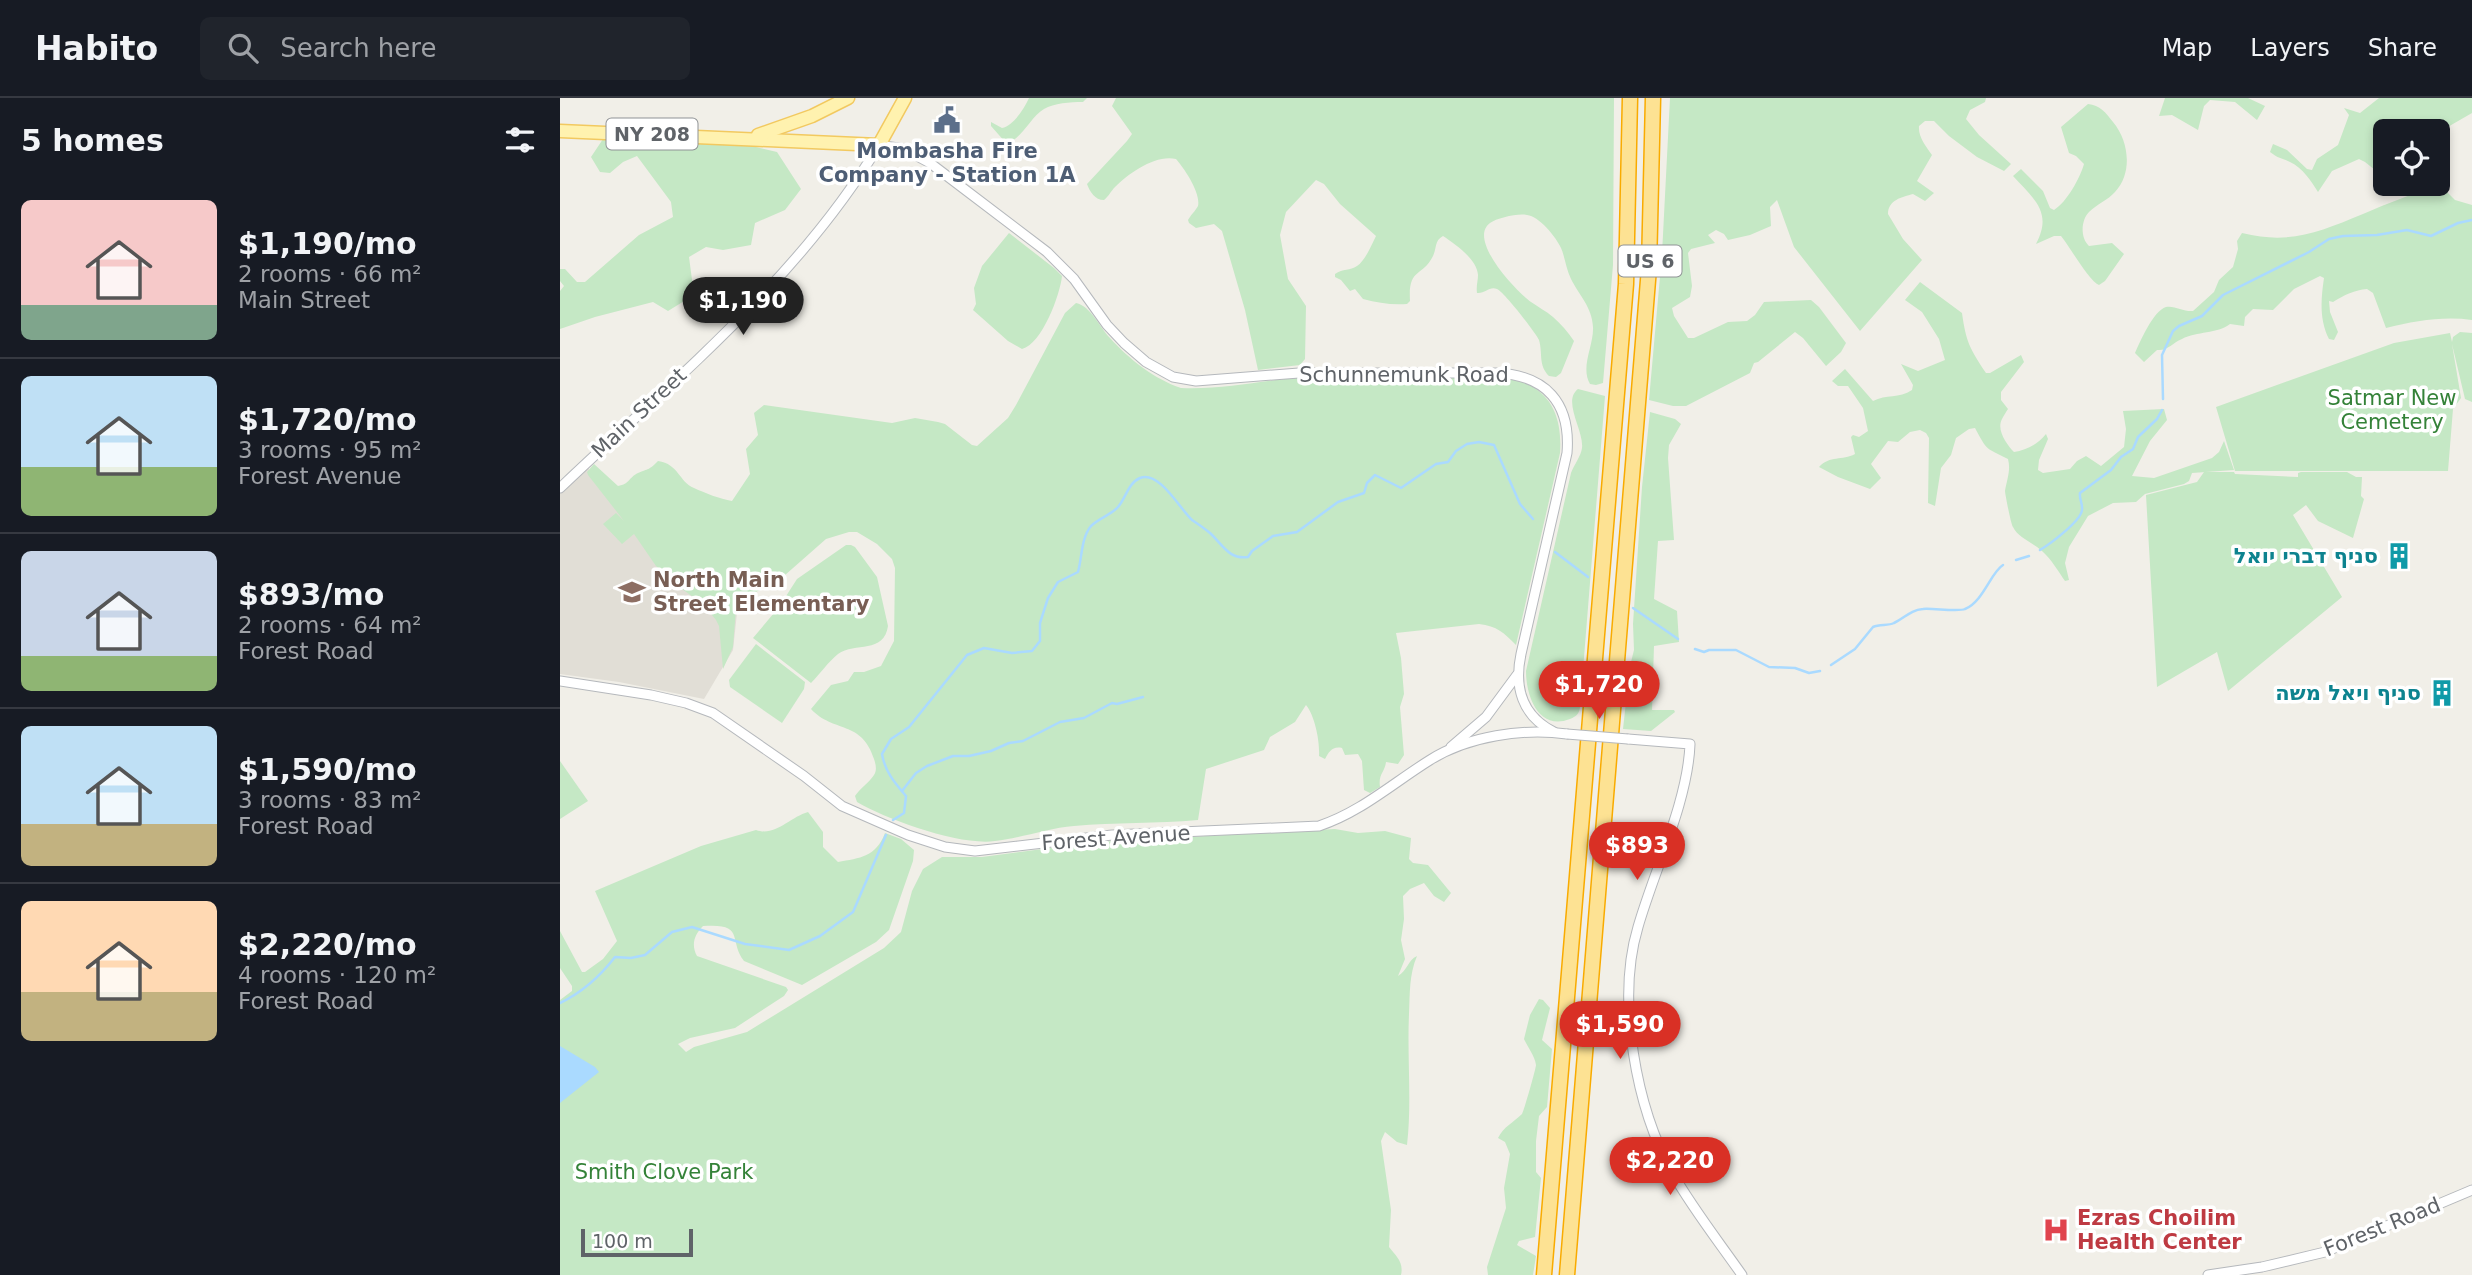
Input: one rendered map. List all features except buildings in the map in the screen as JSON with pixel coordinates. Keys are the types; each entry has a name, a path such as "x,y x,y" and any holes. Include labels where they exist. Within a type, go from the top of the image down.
{"highway":[{"name":"US 6","path":"1544,1275 1626,284 1630,98"},
{"name":"US 6","path":"1567,1275 1648,281 1652,214 1653,98"}],"main road":[{"name":"NY 208","path":"745,138 795,123 848,98"},
{"path":"879,145 905,98"},
{"name":"NY 208","path":"560,131 879,145"}],"street":[{"name":"Schunnemunk Road","path":"879,145 904,149 930,163 1053,257 1074,279 1107,325 1124,343 1146,362 1173,377 1196,381 1299,373 1498,373 1522,375 1540,384 1559,407 1567,429 1568,444 1518,674 1519,692 1526,707 1540,724 1554,732"},
{"name":"Main Street","path":"560,488 764,294 847,194 879,145"},
{"name":"Schunnemunk Road","path":"1441,754 1486,717 1518,674"},
{"name":"Forest Avenue","path":"560,681 651,695 713,713 799,772 842,806 925,842 975,851 1112,835 1319,826 1362,807 1441,754 1481,740 1506,735 1554,732 1690,744 1682,792 1634,942 1629,976 1629,1022 1642,1095 1663,1154 1693,1206 1742,1275"},
{"name":"Forest Road","path":"2208,1275 2262,1267 2325,1252 2472,1190"}],"shaded area":[{"name":"North Main Street Elementary","path":"586,466 673,570 737,613 733,650 704,699 619,682 560,674 560,492"}],"green space":[{"path":"1029,98 1087,98 1083,102 1057,104 1044,109 1017,138 1006,143 991,126 991,122 1002,128 1011,124"},
{"path":"1116,98 1614,98 1613,265 1603,383 1590,384 1587,377 1593,334 1590,313 1571,279 1559,243 1537,219 1518,215 1493,221 1485,231 1485,241 1489,253 1506,277 1524,296 1556,320 1574,341 1561,373 1556,377 1549,376 1546,372 1539,340 1519,313 1497,289 1477,293 1478,275 1474,263 1465,252 1443,236 1437,242 1429,263 1413,278 1410,301 1407,304 1363,299 1355,289 1350,291 1335,274 1360,264 1376,236 1340,204 1324,184 1316,180 1286,212 1280,235 1288,279 1306,306 1305,359 1300,365 1258,370 1245,310 1222,231 1214,224 1196,228 1189,223 1188,220 1198,206 1197,194 1176,159 1160,159 1143,166 1121,182 1104,200 1095,197 1090,190 1087,184 1132,134 1112,106"},
{"path":"1670,98 1986,98 1985,102 1970,110 1966,119 1979,135 2011,164 2004,171 1977,157 1934,121 1925,121 1919,126 1921,138 1932,155 1917,181 1934,193 1925,201 1913,194 1900,198 1890,205 1888,214 1903,239 1922,260 1860,331 1794,247 1777,200 1770,207 1771,226 1728,240 1716,230 1708,235 1715,243 1691,249 1688,253 1692,286 1690,297 1672,308 1688,338 1694,338 1728,322 1747,321 1764,302 1811,300 1846,343 1841,352 1826,366 1795,332 1754,363 1750,373 1686,406 1673,406 1649,400 1662,254"},
{"path":"2165,98 2248,98 2265,106 2257,120 2235,102 2210,100 2204,106 2198,130 2172,115 2159,116"},
{"path":"2379,98 2472,98 2472,113 2450,126 2450,119 2373,119 2373,168 2359,159 2332,171 2318,192 2299,168 2270,152 2273,144 2287,150 2307,169 2312,170 2317,159 2338,145 2349,115 2344,108 2360,113"},
{"path":"2088,104 2099,108 2113,122 2123,138 2127,157 2125,176 2121,184 2112,195 2086,215 2083,224 2084,238 2089,246 2112,243 2124,254 2105,281 2099,285 2085,271 2061,236 2054,236 2036,244 2043,223 2042,214 2034,199 2013,176 2021,169 2043,191 2050,208 2054,210 2059,206 2072,189 2084,164 2069,153 2061,127"},
{"path":"603,139 752,146 777,152 801,189 785,210 755,223 751,245 723,250 706,247 689,257 694,295 668,311 653,302 560,329 560,291 564,286 560,281 560,269 565,269 577,282 585,282 639,235 673,217 671,202 637,156 623,162 610,173 600,172 591,157"},
{"path":"2450,195 2455,200 2472,205 2472,320 2429,320 2386,328 2373,293 2367,289 2350,293 2333,302 2329,301 2330,312 2338,332 2334,340 2329,339 2322,317 2324,278 2320,276 2294,289 2273,310 2253,309 2245,317 2244,326 2230,324 2188,336 2167,348 2157,350 2144,362 2135,353 2148,327 2161,310 2169,307 2193,311 2214,292 2219,280 2233,267 2238,249 2237,241 2242,233 2275,238 2304,235 2407,196"},
{"path":"1009,233 1062,276 1058,295 1043,329 1022,349 1008,341 973,310 976,304 974,288 982,266"},
{"path":"1920,282 1962,313 1970,345 1986,373 2021,355 2024,362 2001,392 2001,400 2008,409 2000,428 2014,452 2032,446 2046,434 2048,439 2039,460 2038,470 2043,473 2070,469 2086,456 2101,466 2124,447 2126,429 2123,411 2164,409 2167,420 2150,441 2132,476 2154,478 2212,458 2219,452 2224,441 2234,470 2192,473 2189,481 2184,484 2145,494 2136,502 2113,503 2088,516 2069,547 2065,563 2069,580 2065,581 2046,554 2013,527 2005,491 2009,471 2008,459 1988,448 1975,428 1956,438 1951,455 1941,468 1935,506 1928,503 1929,438 1920,430 1910,432 1898,442 1888,441 1871,464 1881,478 1870,489 1819,467 1832,459 1855,454 1851,437 1859,437 1868,431 1863,408 1848,386 1838,386 1832,381 1845,369 1873,401 1912,390 1913,385 1901,364 1918,371 1945,360 1939,339 1922,312 1905,300"},
{"path":"1076,303 1091,313 1110,338 1134,361 1152,374 1181,388 1309,377 1485,376 1519,381 1546,397 1558,423 1560,453 1516,645 1500,631 1479,624 1396,633 1404,694 1400,707 1404,755 1398,764 1386,762 1380,787 1370,793 1364,790 1362,761 1358,754 1345,755 1342,748 1336,748 1331,750 1325,759 1319,756 1316,729 1306,705 1295,722 1270,737 1264,750 1206,769 1198,820 1074,826 995,841 963,840 905,824 857,802 855,796 876,771 869,747 855,732 828,721 811,709 831,685 848,681 854,672 864,672 881,666 894,641 895,568 892,559 877,544 857,532 826,539 776,583 740,599 736,608 733,647 723,669 719,626 704,605 656,566 634,534 622,544 603,524 616,513 624,521 588,475 587,472 594,464 618,486 658,461 675,469 685,482 698,490 732,501 750,474 746,449 758,435 754,413 764,405 892,423 915,418 938,422 977,446 1008,418 1065,313"},
{"name":"Satmar New Cemetery","path":"2460,332 2472,333 2472,402 2465,399 2452,344 2461,398 2453,409 2448,471 2235,471 2216,407 2394,343 2450,333 2452,342 2453,337"},
{"path":"1578,389 1605,396 1580,707 1574,717 1559,721 1542,716 1536,709 1529,691 1526,671 1571,473 1582,448 1572,401"},
{"path":"1650,412 1675,419 1681,424 1669,445 1668,458 1674,540 1658,541 1654,599 1677,611 1679,642 1654,646 1652,710 1675,712 1651,731 1623,729 1634,650 1633,624 1642,487"},
{"path":"2204,472 2298,477 2301,472 2347,472 2362,477 2361,496 2364,499 2353,538 2318,521 2306,505 2293,515 2342,597 2228,691 2217,652 2157,687 2146,495 2197,482"},
{"path":"846,545 855,547 877,577 888,626 885,635 875,644 838,654 811,683 753,638 779,607 797,579"},
{"path":"756,644 805,682 804,689 782,723 730,687 729,680"},
{"path":"560,761 588,801 560,819"},
{"name":"Smith Clove Park","path":"808,812 823,832 823,847 838,862 872,852 885,833 901,839 914,850 913,861 889,930 876,942 802,985 744,961 731,930 725,927 703,926 694,940 697,956 786,987 788,990 784,996 735,1028 690,1038 678,1044 686,1052 694,1047 747,1032 884,948 901,932 912,891 923,869 942,857 982,857 1096,842 1335,829 1358,833 1385,831 1411,838 1409,859 1413,863 1428,865 1451,893 1444,902 1434,896 1424,883 1410,889 1403,896 1401,940 1405,959 1398,976 1417,956 1410,991 1407,1145 1397,1142 1385,1132 1381,1141 1391,1210 1389,1247 1400,1263 1401,1275 560,1275 560,1000 572,991 572,986 560,968 560,931 582,972 585,972 603,959 617,941 595,891 701,846 756,830 770,831"},
{"path":"1539,999 1550,1008 1542,1040 1552,1049 1547,1107 1539,1116 1536,1141 1536,1172 1541,1178 1535,1237 1519,1241 1517,1245 1536,1256 1533,1275 1488,1275 1487,1267 1506,1208 1504,1188 1510,1154 1505,1142 1498,1138 1522,1114 1527,1098 1536,1065 1524,1039 1530,1015"}],"water":[{"path":"560,1046 599,1072 560,1103"}],"waterway":[{"path":"2163,399 2162,355 2173,331 2202,316 2223,295 2309,252 2329,239 2407,230 2431,236 2458,223 2472,220"},
{"path":"2040,550 2071,526 2082,510 2080,493 2111,470 2121,457 2133,449 2138,437 2157,419 2162,410"},
{"path":"893,820 904,813 906,796 891,777 883,760 882,754 891,739 909,727 967,655 984,648 1012,653 1032,651 1040,641 1040,623 1048,598 1058,582 1078,572 1084,542 1091,526 1118,507 1130,487 1140,478 1147,477 1162,485 1192,520 1231,554 1248,557 1273,536 1297,532 1338,502 1364,493 1367,483 1375,475 1401,488 1436,464 1448,462 1456,451 1467,444 1479,442 1494,445 1520,504 1533,519"},
{"path":"1555,552 1588,577"},
{"path":"2016,560 2029,556"},
{"path":"1831,665 1855,649 1873,627 1892,624 1918,610 1965,609 1977,600 2003,565"},
{"path":"1633,608 1678,639"},
{"path":"1695,649 1704,652 1736,650 1769,667 1795,668 1809,673 1820,671"},
{"path":"902,791 916,773 927,766 953,756 969,756 1023,741 1060,722 1084,718 1112,703 1143,697"},
{"path":"560,1003 590,983 615,957 645,955 672,932 692,927 745,944 789,950 820,936 853,912 886,835"}],"place":[{"name":"Mombasha Fire Company - Station 1A","path":"947,120"},
{"name":"סניף דברי יואל","path":"2399,556"},
{"name":"North Main Street Elementary","path":"632,592"},
{"name":"סניף ויאל משה","path":"2442,693"},
{"name":"Ezras Choilim Health Center","path":"2056,1230"}]}
